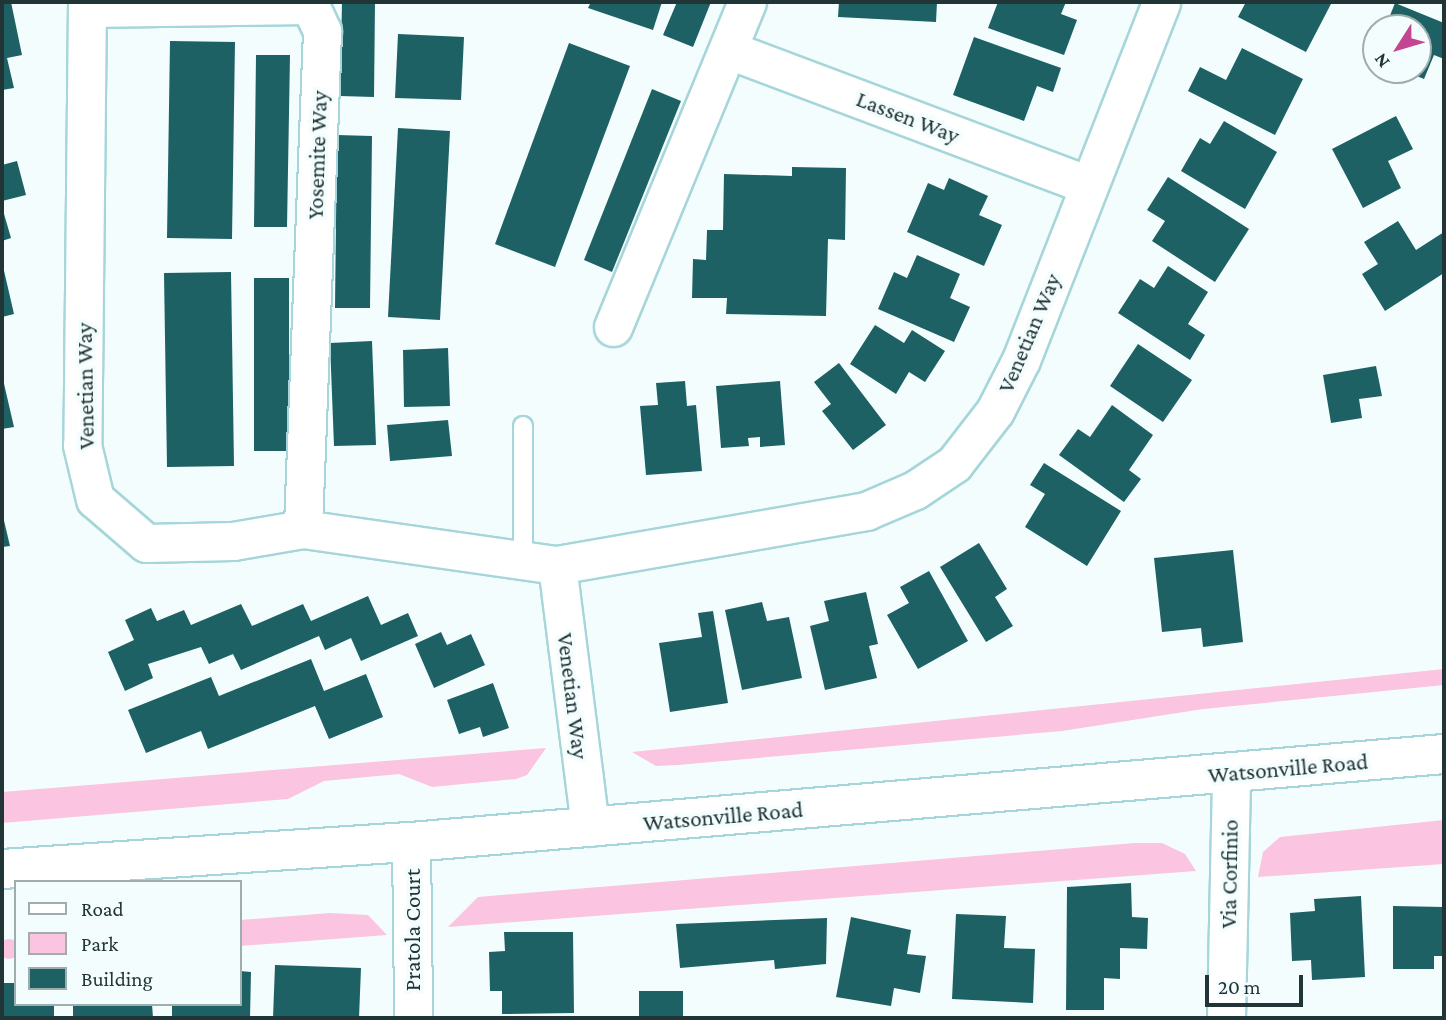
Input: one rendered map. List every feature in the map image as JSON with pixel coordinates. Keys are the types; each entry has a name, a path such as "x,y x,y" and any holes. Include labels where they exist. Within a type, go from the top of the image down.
{"main road":[{"name":"Watsonville Road","path":"2,869 411,842 1444,754"}],"street":[{"path":"613,327 747,2"},
{"name":"Venetian Way","path":"87,5 82,445 95,499 146,543 233,541 303,529 540,562 866,511 915,490 954,464 995,411 1021,360 1161,2"},
{"name":"Yosemite Way","path":"87,5 310,5 321,31 303,529"},
{"name":"Lassen Way","path":"729,50 1088,185"},
{"name":"Venetian Way","path":"540,562 590,827"},
{"name":"Via Corfinio","path":"1226,1018 1231,773"},
{"name":"Pratola Court","path":"411,842 412,1018"}],"lane":[{"path":"523,426 540,562"}],"green space":[{"path":"1444,669 1444,685 1203,709 1062,731 678,765 656,766 632,752"},
{"path":"546,748 527,775 516,779 432,787 399,774 324,781 288,799 2,823 2,792"},
{"path":"1444,820 1444,864 1258,877 1263,852 1280,837"},
{"path":"1135,843 1162,843 1185,854 1196,871 448,927 478,897"},
{"path":"330,913 368,915 387,935 242,946 242,920"},
{"path":"5,939 13,939 14,958 5,959 -1,953 -1,945"}],"building":[{"path":"2,2 11,2 22,55 7,58 14,88 2,90"},
{"path":"342,2 375,2 374,97 340,96"},
{"path":"591,2 662,2 653,30 588,8"},
{"path":"677,2 711,2 693,47 663,35"},
{"path":"839,2 937,2 936,22 838,17"},
{"path":"998,2 1066,2 1061,14 1077,20 1064,55 988,28"},
{"path":"1246,2 1332,2 1306,52 1238,17"},
{"path":"1395,3 1422,14 1391,14"},
{"path":"1432,18 1444,23 1444,59 1434,55 1432,60"},
{"path":"398,34 464,37 461,100 395,98"},
{"path":"974,37 1061,68 1053,92 1037,86 1024,121 953,95"},
{"path":"170,41 235,42 232,239 167,238"},
{"path":"569,43 630,66 555,267 495,244"},
{"path":"1242,48 1303,79 1275,135 1188,91 1200,67 1226,80"},
{"path":"256,55 290,55 287,227 254,227"},
{"path":"652,89 681,101 612,272 584,260"},
{"path":"1396,116 1413,149 1388,161 1401,188 1363,208 1332,149"},
{"path":"1224,121 1277,152 1245,209 1181,171 1200,138 1210,144"},
{"path":"398,128 450,131 440,320 388,317"},
{"path":"337,135 372,136 370,308 335,308"},
{"path":"17,161 26,195 2,201 2,165"},
{"path":"792,167 846,168 845,240 828,239 826,316 726,314 727,298 692,298 693,259 706,260 707,230 723,230 724,174 792,176"},
{"path":"1168,177 1249,229 1215,282 1152,241 1165,221 1147,210"},
{"path":"949,178 988,196 979,215 1002,225 984,266 907,232 928,183 944,190"},
{"path":"2,207 11,238 2,241"},
{"path":"1398,221 1416,250 1444,232 1444,273 1385,311 1362,274 1378,264 1364,242"},
{"path":"917,255 960,274 950,298 970,307 954,342 878,309 894,272 907,278"},
{"path":"2,262 14,314 2,317"},
{"path":"1168,266 1208,292 1188,324 1205,335 1190,360 1118,313 1140,279 1154,288"},
{"path":"231,272 234,466 167,467 164,273"},
{"path":"254,278 289,278 289,451 254,451"},
{"path":"875,325 904,343 912,330 945,351 925,382 909,372 896,394 850,364"},
{"path":"372,341 376,445 334,446 330,343"},
{"path":"1138,344 1192,380 1163,422 1110,386"},
{"path":"448,348 450,406 404,407 403,350"},
{"path":"839,363 886,425 853,450 822,411 831,404 814,382"},
{"path":"1376,366 1382,396 1359,399 1362,418 1331,423 1323,375"},
{"path":"2,375 14,427 2,429"},
{"path":"685,381 687,406 696,405 702,471 646,475 640,406 658,405 656,383"},
{"path":"780,381 785,445 760,447 760,437 748,438 749,446 721,448 716,386"},
{"path":"1112,405 1153,435 1129,470 1141,479 1124,502 1059,455 1078,429 1090,437"},
{"path":"448,420 452,456 390,461 387,425"},
{"path":"1044,463 1121,511 1087,566 1025,527 1045,494 1030,485"},
{"path":"2,512 10,546 2,547"},
{"path":"979,543 1007,589 995,597 1013,626 986,642 940,567"},
{"path":"1233,550 1243,642 1203,647 1201,628 1162,632 1154,558"},
{"path":"929,571 968,641 918,669 887,615 909,603 900,587"},
{"path":"866,592 878,644 869,646 877,678 825,690 810,626 829,621 824,601"},
{"path":"368,596 381,625 408,613 418,636 361,661 351,638 325,650 319,636 241,670 233,654 209,664 201,647 148,664 153,678 125,691 108,652 134,640 125,620 151,608 157,621 184,610 191,625 241,604 252,626 303,604 311,621"},
{"path":"762,602 767,621 789,617 802,678 742,690 725,610"},
{"path":"713,611 728,703 670,712 659,643 702,637 698,613"},
{"path":"441,632 447,645 471,634 485,665 434,688 415,644"},
{"path":"311,659 324,691 366,674 383,717 329,739 315,706 208,749 201,731 146,753 128,710 211,677 219,696"},
{"path":"493,683 509,728 483,737 480,727 459,734 447,700"},
{"path":"1131,883 1132,917 1148,918 1147,949 1120,948 1120,979 1104,978 1104,1010 1066,1010 1067,887"},
{"path":"1361,896 1365,977 1312,980 1311,960 1292,961 1290,913 1315,911 1314,899"},
{"path":"1393,906 1444,907 1444,956 1434,956 1434,969 1393,969"},
{"path":"956,914 1006,916 1004,948 1035,949 1033,1003 952,999"},
{"path":"851,917 911,930 907,954 926,956 920,993 894,988 891,1006 836,997"},
{"path":"827,918 826,964 775,969 774,960 680,968 676,924"},
{"path":"504,932 573,932 574,1013 502,1014 502,991 490,991 489,952 505,951"},
{"path":"275,965 361,968 359,1018 273,1018"},
{"path":"242,971 251,972 250,1018 172,1018 172,1006 242,1006"},
{"path":"2,983 14,983 14,1006 54,1006 54,1018 2,1018"},
{"path":"639,991 683,991 683,1018 639,1018"},
{"path":"73,1006 152,1006 153,1018 73,1018"}]}
